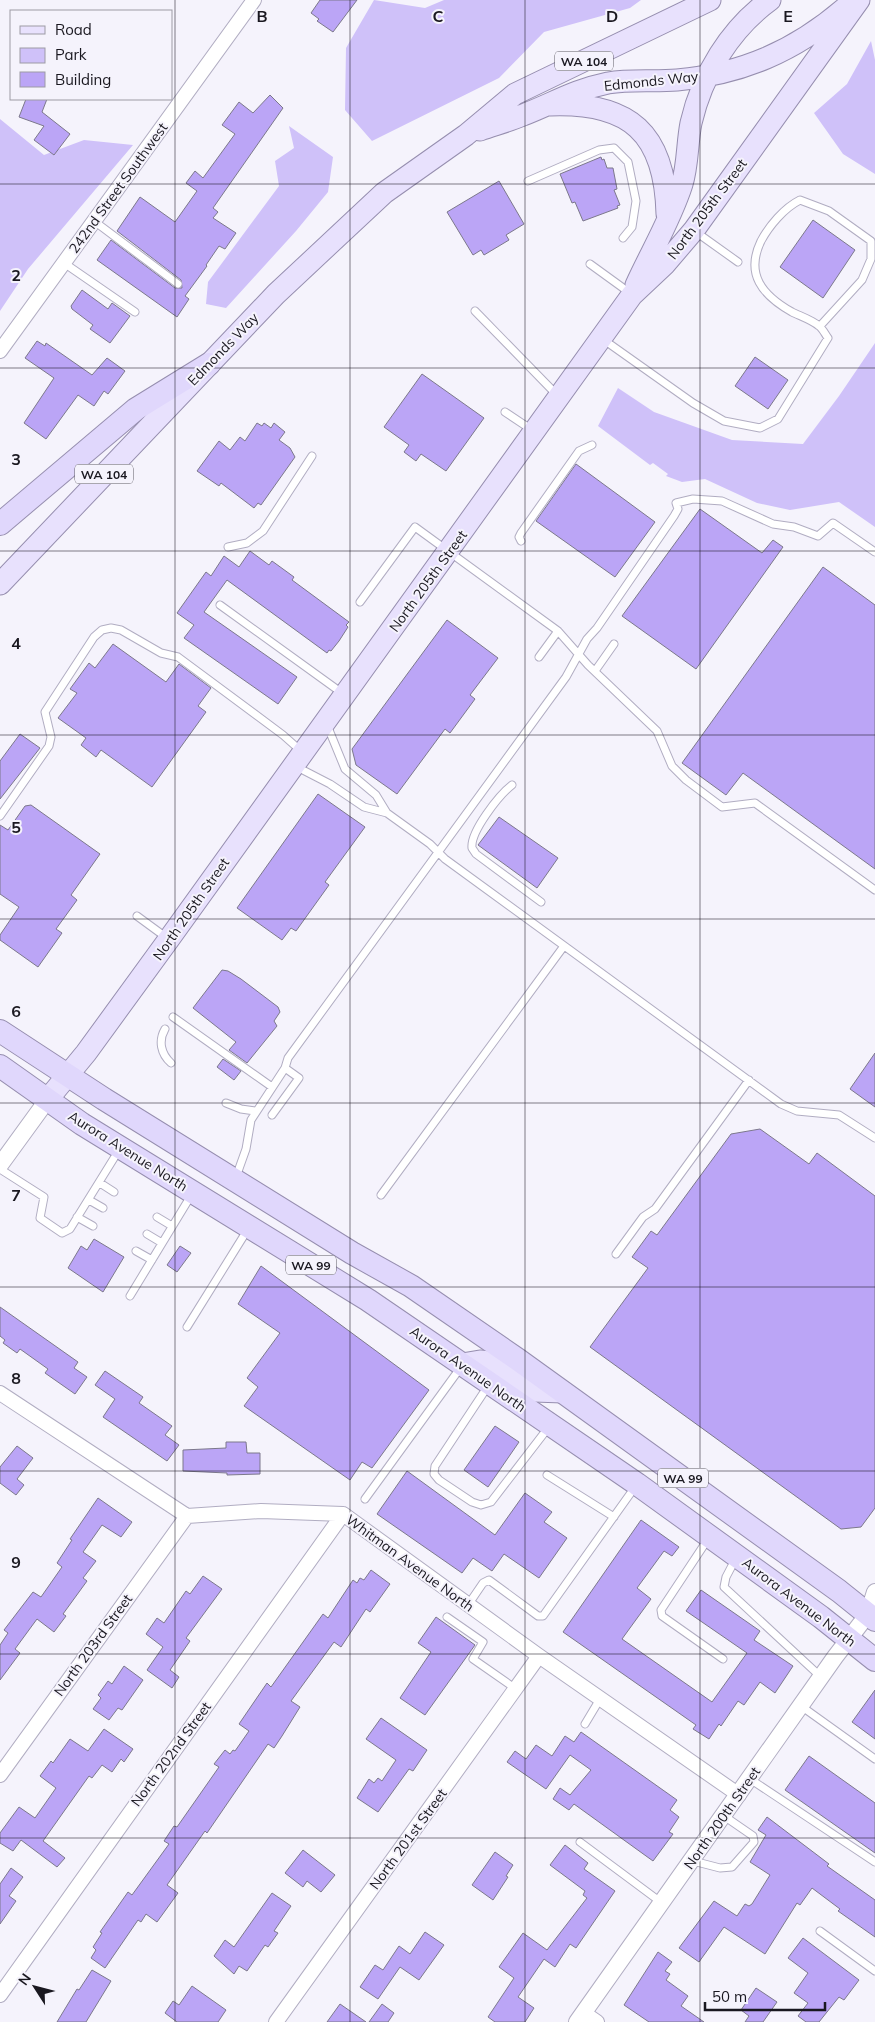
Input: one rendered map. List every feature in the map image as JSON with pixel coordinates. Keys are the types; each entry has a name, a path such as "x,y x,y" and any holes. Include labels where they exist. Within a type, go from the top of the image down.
{"highway":[{"path":"0,524 136,409 209,364"},
{"name":"WA 99","path":"0,1032 235,1180 411,1286 563,1392 873,1614"},
{"name":"WA 99","path":"0,1066 48,1099"},
{"name":"Aurora Avenue North","path":"48,1099 82,1124 120,1148 368,1300 637,1484 738,1556 875,1660"}],"main road":[{"name":"Edmonds Way","path":"0,584 209,364 319,252 384,193 466,135 515,94 710,0"},
{"path":"632,295 682,183 692,122 709,74 736,31 751,15 770,0"},
{"name":"Edmonds Way","path":"466,135 524,114 580,90 609,83 678,80 738,69 774,56 816,30 855,0"},
{"name":"North 205th Street","path":"48,1099 169,939 450,551 632,295 665,264 694,230 859,0"},
{"path":"542,105 584,106 606,109 621,115 636,126 652,146 659,162 666,196 667,220"},
{"path":"462,1364 480,1361 489,1362 534,1391 563,1392"}],"street":[{"name":"242nd Street Southwest","path":"0,351 254,0"},
{"name":"North 205th Street","path":"3,1155 48,1099"},
{"path":"1,1397 187,1516"},
{"name":"Whitman Avenue North","path":"187,1516 261,1511 343,1514 539,1656 739,1795"},
{"name":"North 202nd Street","path":"0,1995 343,1514"},
{"name":"North 203rd Street","path":"0,1775 187,1516"},
{"name":"North 200th Street","path":"586,2019 662,1904 801,1706 849,1639 873,1614 875,1592"},
{"name":"North 201st Street","path":"276,2022 539,1656"}],"lane":[{"path":"528,181 599,150 614,148 628,162 636,201 632,227 622,238"},
{"path":"601,338 693,403 724,421 760,428 778,418 818,358 828,338 820,326 789,310 764,290 754,275 754,256 764,235 790,205 800,200 829,211 871,241 871,260 862,280 820,326"},
{"path":"94,221 178,284"},
{"path":"694,230 738,262"},
{"path":"64,262 135,312"},
{"path":"590,264 632,295"},
{"path":"475,311 559,398"},
{"path":"505,412 535,432"},
{"path":"521,541 520,533 579,451 592,445"},
{"path":"228,547 247,543 263,531 312,456"},
{"path":"235,1180 243,1158 255,1110 285,1068 288,1058 560,684 578,654 674,516 678,509 676,503 693,499 722,501 773,524 794,526 818,536 833,523 875,552"},
{"path":"360,602 415,526 558,630 578,654 657,731 672,766 686,780 722,807 755,803 875,890"},
{"path":"220,605 345,695"},
{"path":"0,816 49,746 51,736 45,712 94,637 102,630 111,628 121,630 161,653 178,657 283,735 299,759 330,784 364,806 387,813 564,946 786,1108 796,1111 839,1115 875,1138"},
{"path":"539,657 558,630"},
{"path":"595,671 614,644"},
{"path":"326,722 345,769 376,795 387,813"},
{"path":"512,785 504,792 473,835 472,848 476,854 541,902"},
{"path":"137,916 169,939"},
{"path":"381,1195 564,946"},
{"path":"174,1017 272,1087"},
{"path":"165,1029 161,1040 162,1052 170,1063"},
{"path":"272,1115 299,1078 285,1068"},
{"path":"616,1254 643,1217 655,1209 749,1080"},
{"path":"226,1102 241,1109 255,1110"},
{"path":"0,1169 44,1197 40,1218 62,1232 70,1229 120,1148"},
{"path":"100,1183 114,1192"},
{"path":"130,1296 193,1192"},
{"path":"89,1200 104,1208"},
{"path":"157,1216 172,1226"},
{"path":"78,1217 93,1226"},
{"path":"187,1327 250,1226"},
{"path":"147,1234 162,1243"},
{"path":"136,1251 152,1260"},
{"path":"365,1499 462,1364"},
{"path":"490,1383 435,1466 434,1474 439,1480 472,1502 481,1505 491,1502 550,1426"},
{"path":"547,1475 614,1517"},
{"path":"468,1605 483,1583 489,1580 538,1616 543,1616 637,1484"},
{"path":"710,1536 661,1610 662,1616 723,1659"},
{"path":"738,1556 726,1577 724,1587 821,1678"},
{"path":"447,1617 483,1642 473,1659 516,1689"},
{"path":"585,1724 600,1699"},
{"path":"801,1706 875,1759"},
{"path":"750,1779 875,1862"},
{"path":"692,1861 720,1868 732,1867 754,1842 753,1836 724,1816"},
{"path":"580,1842 662,1904"},
{"path":"820,1931 875,1971"}],"green space":[{"path":"374,0 425,8 444,0 641,0 630,8 544,32 499,78 372,141 345,110 346,48"},
{"path":"871,41 875,60 875,174 843,154 814,113 847,84"},
{"path":"0,119 44,155 84,140 133,145 28,269 0,311"},
{"path":"289,126 333,157 328,192 296,231 226,308 206,304 208,282 279,186 275,161 294,148"},
{"path":"875,343 875,527 839,502 790,510 757,503 705,479 682,482 666,476 668,474 653,463 650,465 598,426 618,388 654,412 732,440 803,444"}],"building":[{"path":"320,0 357,0 333,32 317,21 319,19 311,13"},
{"path":"270,95 283,108 213,208 218,212 213,218 236,233 225,249 219,246 185,296 189,299 177,317 97,260 111,240 175,288 182,288 181,280 117,231 140,197 175,222 197,191 186,183 195,171 203,178 235,134 222,125 239,102 253,113"},
{"path":"26,100 47,100 42,112 70,134 54,155 34,140 44,126 19,117"},
{"path":"601,157 602,160 604,159 607,168 613,168 617,189 614,190 620,205 617,206 618,208 583,221 575,202 572,203 560,174"},
{"path":"499,181 524,224 506,235 509,240 484,255 481,250 473,255 447,212"},
{"path":"813,220 855,250 823,298 780,267"},
{"path":"82,290 108,309 112,303 130,316 110,343 90,329 93,325 72,309 71,306"},
{"path":"37,341 45,346 46,343 92,375 107,358 125,371 108,394 104,391 94,406 78,395 46,439 24,423 54,378 25,358"},
{"path":"755,357 788,380 768,409 735,386"},
{"path":"422,374 484,418 446,471 421,454 416,461 404,452 409,445 384,427"},
{"path":"257,423 262,426 264,423 271,428 274,423 285,432 279,440 290,448 295,457 261,505 258,503 254,508 221,483 219,486 197,471 219,441 230,450 240,437 245,441"},
{"path":"576,464 655,522 615,577 536,521"},
{"path":"700,509 762,553 773,540 783,547 696,669 622,616"},
{"path":"250,551 269,565 272,561 294,577 292,580 349,622 339,641 327,653 227,580 204,612 297,677 278,704 184,638 194,625 177,613 206,572 211,576 224,556 239,567"},
{"path":"823,567 875,605 875,869 743,773 726,795 682,763"},
{"path":"447,620 498,658 470,695 475,699 450,733 445,729 397,794 356,765 352,749"},
{"path":"113,644 166,682 179,664 211,688 198,706 206,712 152,787 101,750 96,757 81,745 86,738 58,718 77,693 70,689 89,663 95,668"},
{"path":"20,734 40,748 0,799 0,761"},
{"path":"318,794 365,827 325,882 329,885 296,931 291,928 282,940 237,908"},
{"path":"31,805 100,854 71,895 77,900 56,929 62,933 38,967 0,940 0,935 19,907 0,894 0,825 8,830 25,806"},
{"path":"499,817 558,858 537,888 478,845"},
{"path":"222,970 228,971 241,979 278,1007 280,1012 274,1021 277,1026 247,1063 229,1050 236,1042 193,1008"},
{"path":"875,1053 875,1107 850,1089"},
{"path":"223,1059 241,1071 234,1080 217,1067"},
{"path":"760,1129 809,1164 817,1153 875,1196 875,1508 861,1527 841,1529 590,1347 648,1268 632,1257 651,1231 657,1235 731,1134"},
{"path":"94,1239 124,1257 103,1292 68,1268 81,1246 87,1250"},
{"path":"180,1246 191,1253 177,1272 167,1265"},
{"path":"261,1266 429,1390 372,1468 362,1462 350,1480 244,1406 258,1387 247,1378 280,1333 238,1304"},
{"path":"0,1307 78,1362 74,1368 87,1377 75,1394 45,1373 48,1369 20,1349 17,1353 3,1343 5,1340 0,1336"},
{"path":"105,1371 143,1397 139,1403 172,1426 165,1435 179,1445 167,1461 103,1417 115,1399 95,1385"},
{"path":"495,1426 519,1442 488,1487 464,1470"},
{"path":"226,1442 246,1442 247,1453 260,1453 260,1474 227,1475 227,1473 183,1471 183,1450 226,1448"},
{"path":"17,1446 33,1458 17,1479 24,1485 16,1495 0,1483 0,1467"},
{"path":"407,1471 495,1535 525,1493 552,1512 544,1522 567,1538 539,1578 504,1554 492,1571 473,1558 462,1573 377,1514"},
{"path":"98,1498 132,1522 121,1537 102,1525 83,1552 96,1561 83,1578 87,1581 63,1614 66,1616 54,1632 37,1619 15,1649 20,1653 0,1680 0,1645 8,1633 4,1630 33,1592 41,1597 62,1567 57,1563 72,1540 70,1539"},
{"path":"641,1520 679,1547 672,1556 664,1551 637,1588 651,1599 622,1639 712,1702 747,1653 686,1611 701,1590 760,1631 754,1640 793,1666 775,1693 760,1682 744,1705 738,1701 721,1726 719,1724 709,1739 693,1729 696,1725 563,1632"},
{"path":"371,1570 390,1584 370,1612 366,1609 341,1647 334,1642 291,1701 300,1707 274,1748 268,1744 207,1833 205,1831 167,1885 178,1893 157,1922 146,1914 141,1922 138,1920 105,1968 91,1958 96,1950 93,1947 102,1933 100,1932 128,1892 132,1895 169,1844 164,1841 174,1826 177,1827 219,1767 214,1764 225,1750 230,1754 233,1750 235,1751 249,1731 239,1724 267,1683 271,1687 323,1614 328,1618 353,1580 357,1583 360,1578 364,1580"},
{"path":"203,1576 222,1589 186,1638 190,1641 170,1670 179,1677 172,1688 147,1670 163,1647 146,1634 157,1618 164,1623 186,1591 190,1594"},
{"path":"436,1617 475,1645 425,1715 400,1698 431,1652 418,1643"},
{"path":"124,1666 143,1680 122,1710 118,1708 109,1720 93,1709 101,1698 98,1695 108,1681 112,1684"},
{"path":"875,1690 875,1739 852,1722"},
{"path":"381,1718 427,1750 413,1771 409,1769 378,1812 357,1798 369,1779 374,1783 378,1778 382,1781 396,1760 366,1739"},
{"path":"104,1729 133,1749 124,1762 121,1759 112,1772 102,1765 92,1778 89,1776 43,1841 65,1858 57,1867 21,1840 13,1851 0,1843 0,1833 19,1807 35,1818 56,1788 40,1776 51,1761 53,1763 70,1739 88,1751"},
{"path":"581,1732 677,1800 670,1810 679,1817 669,1832 673,1834 653,1861 574,1804 569,1810 553,1799 560,1788 570,1795 591,1770 570,1755 546,1789 507,1762 515,1751 526,1759 536,1745 552,1756 565,1736 574,1742"},
{"path":"809,1756 875,1803 875,1853 785,1790"},
{"path":"767,1817 829,1864 827,1866 875,1900 875,1937 838,1911 840,1909 812,1888 800,1905 797,1903 765,1954 724,1927 699,1962 679,1948 714,1901 737,1916 745,1904 749,1906 752,1904 770,1875 750,1862 766,1835 758,1830"},
{"path":"565,1845 588,1863 584,1869 615,1891 576,1948 570,1944 555,1967 544,1959 518,1997 534,2008 525,2022 495,2022 488,2017 514,1978 499,1967 523,1933 547,1950 587,1898 583,1895 585,1891 550,1865"},
{"path":"303,1850 335,1875 321,1892 307,1881 303,1887 285,1873"},
{"path":"495,1852 513,1865 506,1876 508,1877 493,1900 472,1885"},
{"path":"11,1868 23,1877 9,1896 16,1901 0,1924 0,1884"},
{"path":"272,1893 291,1906 274,1931 278,1933 268,1947 265,1945 247,1971 239,1966 234,1974 214,1956 225,1940 234,1947"},
{"path":"425,1932 444,1945 419,1980 400,1967 378,1999 360,1987 375,1965 383,1970 399,1946 410,1954"},
{"path":"803,1938 859,1980 844,2000 839,1997 819,2022 806,2022 798,2016 808,2003 794,1993 808,1973 788,1958"},
{"path":"658,1952 672,1962 665,1971 670,1974 666,1980 688,1996 681,2006 704,2022 649,2022 624,2005"},
{"path":"92,1970 111,1981 86,2022 57,2022 77,1989 79,1990"},
{"path":"192,1986 226,2010 218,2022 177,2022 165,2013 173,2001 179,2005"},
{"path":"756,1988 777,2002 763,2022 745,2022 749,2016 741,2010"},
{"path":"340,2004 366,2022 327,2022"},
{"path":"382,2004 394,2013 388,2022 369,2022"}]}
